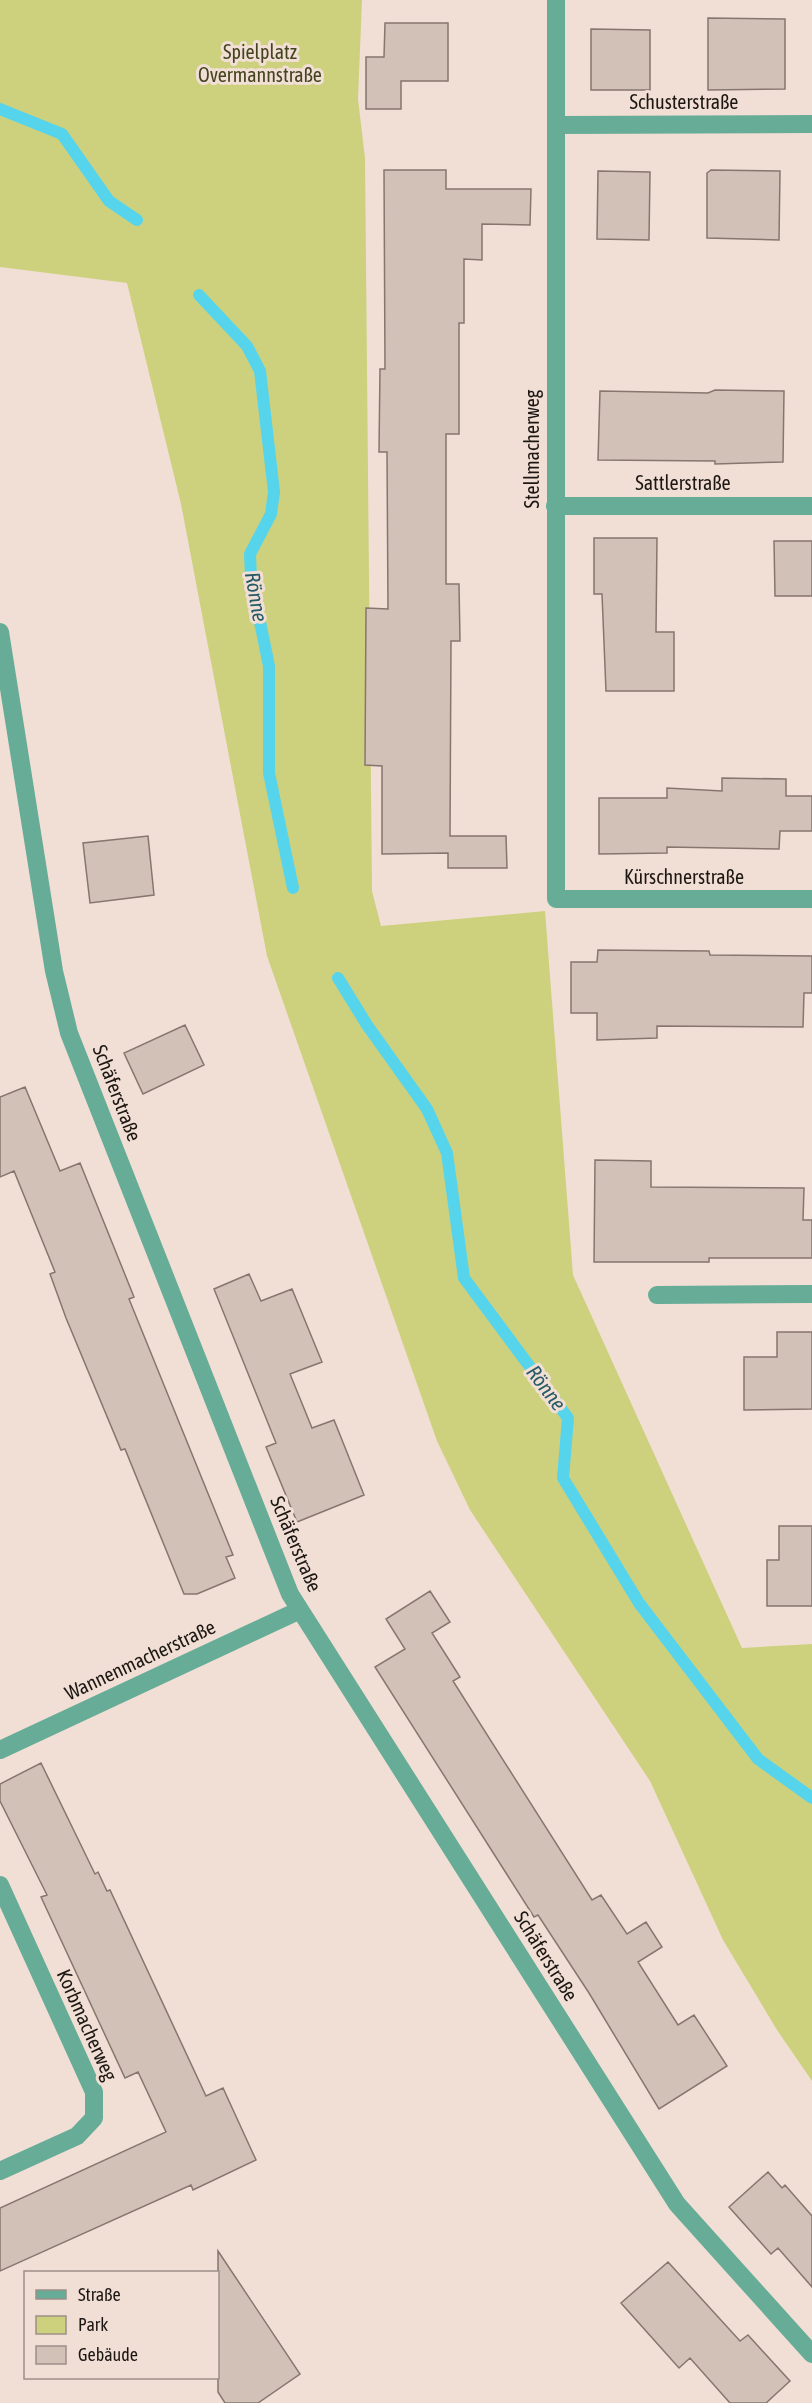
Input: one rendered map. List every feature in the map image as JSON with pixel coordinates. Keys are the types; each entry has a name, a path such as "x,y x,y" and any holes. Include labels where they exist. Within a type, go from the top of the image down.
{"street":[{"name":"Stellmacherweg","path":"556,0 556,899"},
{"name":"Schusterstraße","path":"556,125 812,124"},
{"name":"Sattlerstraße","path":"555,506 812,506"},
{"name":"Schäferstraße","path":"0,632 54,971 69,1033 290,1594 677,2204 812,2354"},
{"name":"Kürschnerstraße","path":"556,899 812,899"},
{"path":"657,1294 812,1294"},
{"name":"Wannenmacherstraße","path":"0,1750 300,1610"},
{"name":"Korbmacherweg","path":"0,1885 94,2092 94,2118 77,2136 0,2171"}],"green space":[{"name":"Spielplatz Overmannstraße","path":"0,0 362,0 358,99 365,158 372,891 381,926 545,911 573,1275 742,1648 812,1644 812,2081 777,2030 723,1940 650,1781 470,1510 437,1441 267,956 181,504 127,283 0,267"}],"building":[{"path":"708,18 785,19 785,89 708,90"},
{"path":"385,23 448,23 448,81 401,81 401,109 366,109 366,57 384,57"},
{"path":"591,29 650,30 650,90 591,90"},
{"path":"384,170 446,170 446,189 531,189 530,225 482,224 482,260 464,259 464,323 459,323 459,434 446,434 446,584 459,584 460,641 451,641 450,836 506,836 507,868 448,868 448,853 382,854 382,766 365,765 366,608 388,609 387,452 379,452 380,369 385,369"},
{"path":"711,170 780,171 779,240 707,238 707,173"},
{"path":"598,171 650,172 649,240 597,239"},
{"path":"715,390 784,391 783,462 715,464 715,461 598,460 600,391 708,393"},
{"path":"594,538 657,538 656,632 674,632 674,691 606,691 602,594 594,594"},
{"path":"774,541 812,541 812,596 775,596"},
{"path":"722,778 786,779 786,796 812,796 812,831 780,831 779,849 667,847 667,853 599,854 599,798 667,798 667,788 722,791"},
{"path":"148,836 154,895 90,903 83,843"},
{"path":"598,950 709,951 710,955 812,956 812,993 804,993 803,1027 657,1026 657,1038 597,1040 597,1013 571,1013 571,962 597,962"},
{"path":"185,1025 204,1065 143,1094 124,1053"},
{"path":"25,1087 60,1171 80,1163 134,1297 129,1299 233,1555 226,1557 235,1578 197,1594 184,1594 125,1449 121,1450 66,1318 50,1274 55,1272 14,1171 0,1177 0,1097"},
{"path":"595,1160 651,1161 651,1187 804,1188 803,1220 812,1220 812,1258 709,1258 709,1262 594,1262"},
{"path":"249,1274 261,1301 292,1289 322,1362 290,1374 312,1428 334,1420 364,1495 297,1522 266,1447 276,1443 214,1289"},
{"path":"777,1332 812,1332 812,1409 744,1410 744,1357 777,1357"},
{"path":"779,1526 812,1526 812,1606 767,1606 767,1560 779,1560"},
{"path":"430,1591 450,1622 432,1633 460,1677 453,1681 592,1900 601,1895 627,1934 646,1922 662,1947 638,1962 678,2025 694,2015 727,2066 659,2109 589,1993 538,1915 534,1917 375,1667 405,1649 386,1619"},
{"path":"41,1763 95,1874 98,1872 107,1891 110,1890 206,2096 223,2088 256,2160 193,2190 191,2185 0,2271 0,2208 166,2132 138,2072 125,2078 41,1897 47,1895 0,1801 0,1784"},
{"path":"768,2172 782,2188 785,2185 812,2216 812,2287 778,2248 771,2254 729,2207"},
{"path":"218,2251 300,2374 258,2403 225,2403 218,2392"},
{"path":"668,2262 740,2341 748,2335 790,2381 766,2403 730,2403 690,2358 679,2368 621,2303"}],"waterway":[{"name":"Rönne","path":"0,109 62,134 109,201 137,220"},
{"name":"Rönne","path":"199,295 247,346 260,371 274,492 271,514 250,554 251,578 269,666 269,773 293,888"},
{"name":"Rönne","path":"338,978 367,1025 427,1109 447,1153 464,1278 568,1418 563,1478 639,1603 758,1759 812,1798"}]}
